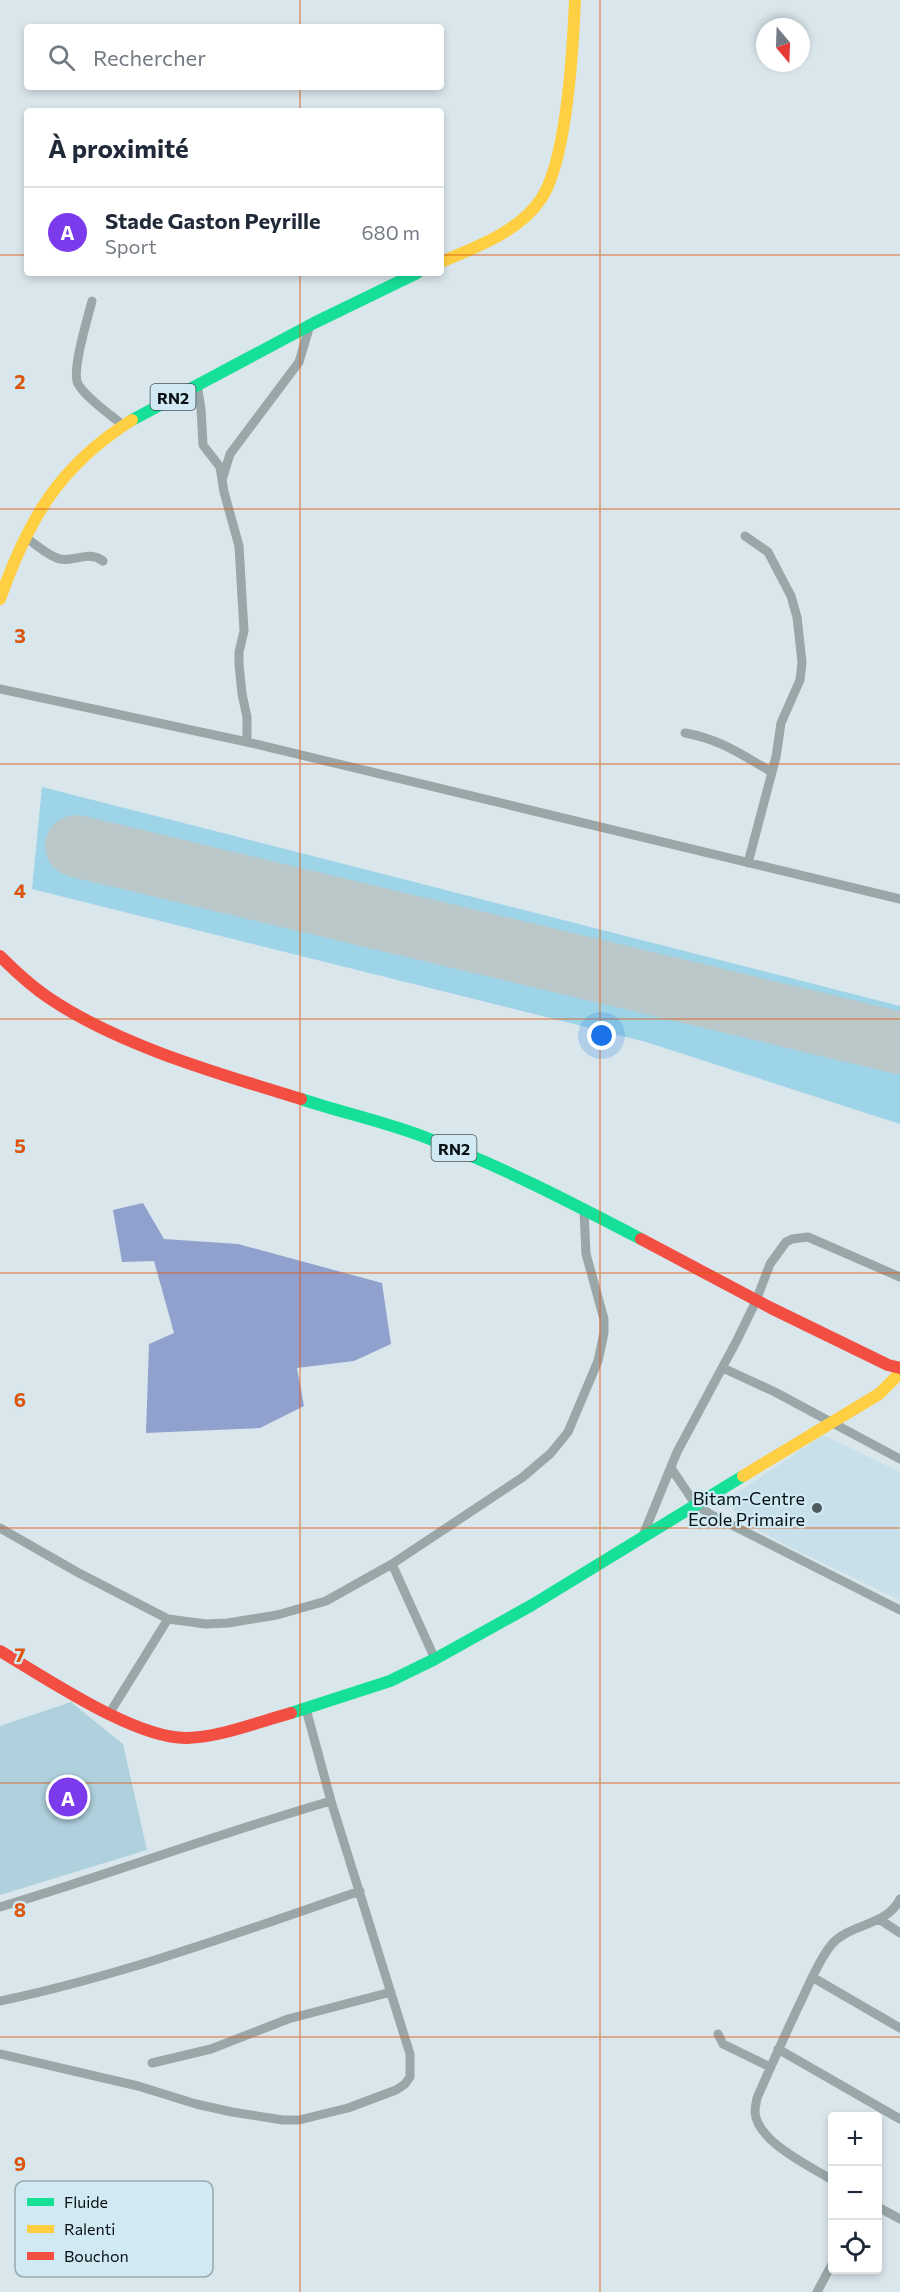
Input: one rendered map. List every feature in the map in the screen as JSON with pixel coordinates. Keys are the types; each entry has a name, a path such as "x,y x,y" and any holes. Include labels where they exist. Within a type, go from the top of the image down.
{"main road":[{"path":"444,261 480,246 506,231 528,214 543,197 557,154 567,94 575,0"},
{"name":"RN2","path":"0,599 8,576 46,501 65,474 83,456 123,426 197,384 411,276"},
{"name":"RN2","path":"0,956 36,988 63,1006 118,1035 169,1056 331,1109 404,1128 495,1166 756,1301 888,1365 900,1368"},
{"path":"0,1651 109,1714 147,1731 186,1738 213,1734 306,1709 390,1681 435,1659 532,1605 879,1394 900,1373"}],"street":[{"path":"92,301 76,376 85,392 123,426"},
{"path":"223,478 230,454 299,362 310,325"},
{"path":"197,384 203,445 220,467 224,492 239,546 244,631 239,664 242,694 248,717 247,742"},
{"path":"744,536 768,552 773,559 791,596 801,643 801,673 781,723 772,772 748,863"},
{"path":"26,538 57,558 71,559 90,555 103,561"},
{"path":"0,688 247,742 900,899"},
{"path":"685,733 715,740 772,772"},
{"path":"0,1528 77,1572 168,1619 206,1624 277,1615 326,1601 392,1564 523,1477 551,1453 568,1432 598,1361 604,1333 604,1319 586,1254 584,1211"},
{"path":"642,1538 692,1421 723,1368 756,1301 770,1264 786,1242 799,1237 808,1237 900,1277"},
{"path":"723,1368 775,1392 900,1459"},
{"path":"671,1468 696,1505 721,1521 900,1610"},
{"path":"392,1564 435,1659"},
{"path":"109,1714 168,1619"},
{"path":"0,2054 138,2086 196,2104 283,2120 299,2120 348,2108 396,2090 405,2084 410,2077 411,2054 331,1801 306,1709"},
{"path":"0,1907 134,1865 248,1825 331,1801"},
{"path":"0,2001 73,1984 177,1953 360,1891"},
{"path":"828,2178 776,2145 761,2128 755,2111 757,2098 778,2049 831,1945 840,1937 879,1919 894,1909 900,1899"},
{"path":"879,1919 900,1933"},
{"path":"813,1977 900,2028"},
{"path":"152,2063 212,2049 288,2019 391,1992"},
{"path":"718,2034 723,2044 770,2067"},
{"path":"778,2049 900,2119"},
{"path":"882,2209 900,2219"},
{"path":"817,2292 828,2271"}],"shaded area":[{"path":"42,787 900,1006 900,1124 646,1042 32,889"},
{"path":"143,1203 164,1239 238,1244 382,1283 391,1344 354,1361 297,1368 304,1406 260,1428 146,1433 149,1344 174,1333 154,1261 122,1262 113,1210"},
{"name":"Bitam-Centre Ecole Primaire","path":"823,1435 900,1472 900,1600 785,1545 738,1518 728,1499"},
{"path":"71,1702 123,1744 147,1850 0,1895 0,1726"}],"runway":[{"path":"76,846 900,1043"}],"traffic: fast":[{"path":"132,420 314,323 411,276"},
{"path":"301,1099 396,1127 455,1149 536,1186 641,1239"},
{"path":"291,1713 390,1681 435,1659 532,1605 743,1476"}],"traffic: slow":[{"path":"444,261 509,229 532,211 541,199 550,181 563,132 575,0"},
{"path":"0,599 22,544 49,497 85,456 132,420"},
{"path":"743,1476 879,1394 900,1373"}],"traffic: jam":[{"path":"0,956 42,993 107,1031 171,1057 301,1099"},
{"path":"641,1239 771,1308 888,1365 900,1368"},
{"path":"0,1651 91,1705 142,1729 166,1736 187,1738 213,1735 291,1713"}],"place":[{"name":"Bitam-Centre Ecole Primaire","path":"817,1508"},
{"name":"Stade Gaston Peyrille","path":"68,1797"}]}
